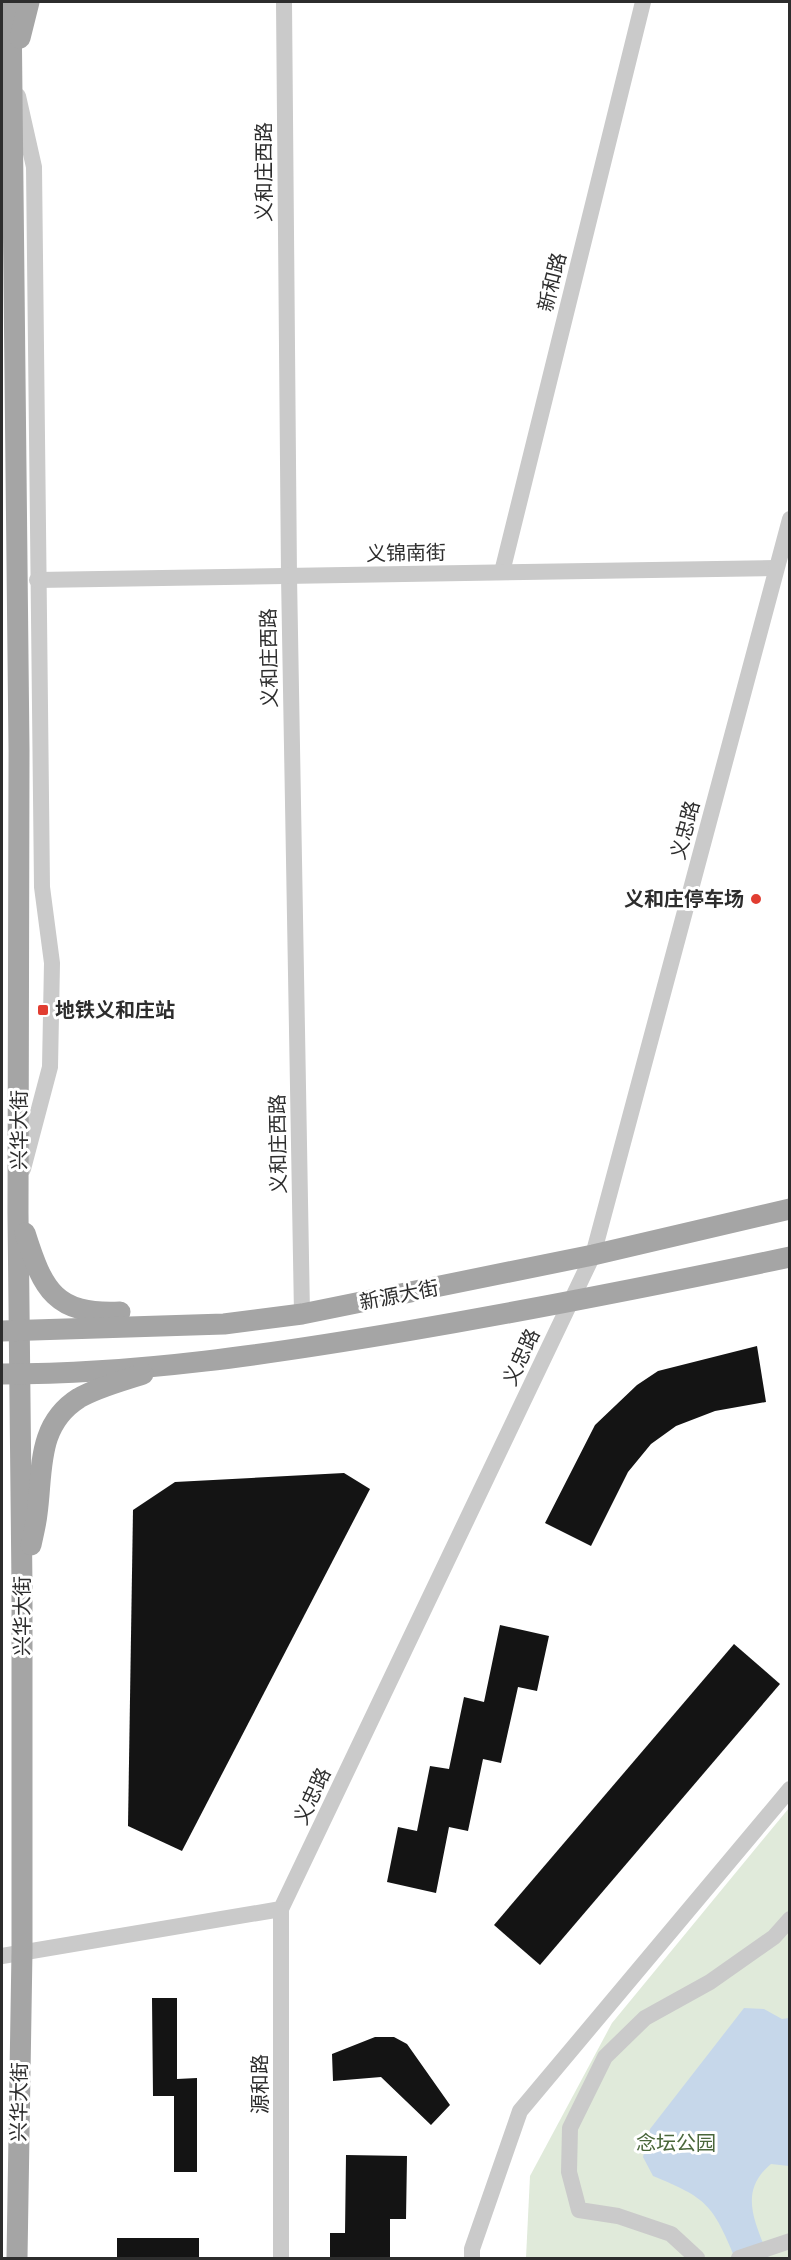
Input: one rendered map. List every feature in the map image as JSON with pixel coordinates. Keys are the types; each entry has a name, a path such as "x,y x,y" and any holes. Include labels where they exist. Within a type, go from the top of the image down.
{"main road":[{"name":"兴华大街","path":"11,2 20,750 19,1187 11,1331 11,1374 22,1587 12,1954 17,2259"},
{"path":"12,68 29,2"},
{"name":"新源大街","path":"11,1331 224,1324 302,1314 593,1255 789,1209"},
{"path":"18,1213 36,1269 55,1297 76,1310 95,1314 135,1312 224,1324"},
{"path":"11,1374 169,1366 274,1354 570,1303 789,1257"},
{"path":"22,1587 38,1513 39,1475 44,1444 56,1419 79,1399 169,1366"}],"street":[{"name":"义和庄西路","path":"284,2 289,576 302,1314"},
{"name":"新和路","path":"502,572 643,2"},
{"path":"12,68 34,167 42,887 51,963 50,1067 19,1187"},
{"name":"义忠路","path":"281,1909 593,1255 789,519"},
{"name":"义锦南街","path":"38,580 776,568"},
{"path":"472,2259 472,2249 520,2111 789,1789"},
{"path":"12,1954 281,1909"},
{"name":"源和路","path":"281,1909 281,2259"},
{"path":"697,2259 671,2234 618,2216 579,2210 568,2172 570,2128 605,2057 621,2041 645,2018 710,1982 774,1937 789,1918"},
{"path":"739,2259 788,2241"}],"green space":[{"name":"念坛公园","path":"789,1808 789,2258 526,2258 530,2176 612,2023"}],"water":[{"path":"744,2008 764,2009 782,2019 789,2018 789,2166 771,2164 761,2175 752,2197 755,2221 769,2258 735,2258 714,2215 706,2205 686,2191 653,2176 643,2157 650,2129"}],"building":[{"path":"757,1346 766,1402 715,1411 676,1426 651,1444 628,1472 591,1546 545,1523 595,1425 637,1385 658,1371"},
{"path":"344,1473 370,1489 182,1851 128,1826 133,1510 175,1482"},
{"path":"500,1625 549,1636 537,1691 518,1687 501,1763 483,1759 468,1831 449,1827 436,1893 387,1882 398,1827 417,1831 430,1766 449,1769 464,1697 484,1702"},
{"path":"734,1644 780,1684 540,1965 494,1925"},
{"path":"152,1998 177,1998 177,2079 197,2078 197,2172 174,2172 174,2096 153,2096"},
{"path":"375,2037 394,2037 407,2044 450,2105 431,2125 381,2077 333,2081 332,2054"},
{"path":"346,2155 407,2156 406,2219 390,2219 390,2259 330,2259 330,2233 345,2233"},
{"path":"117,2238 199,2238 199,2259 117,2259"}],"place":[{"name":"义和庄停车场","path":"756,899"},
{"name":"地铁义和庄站","path":"43,1010"}]}
